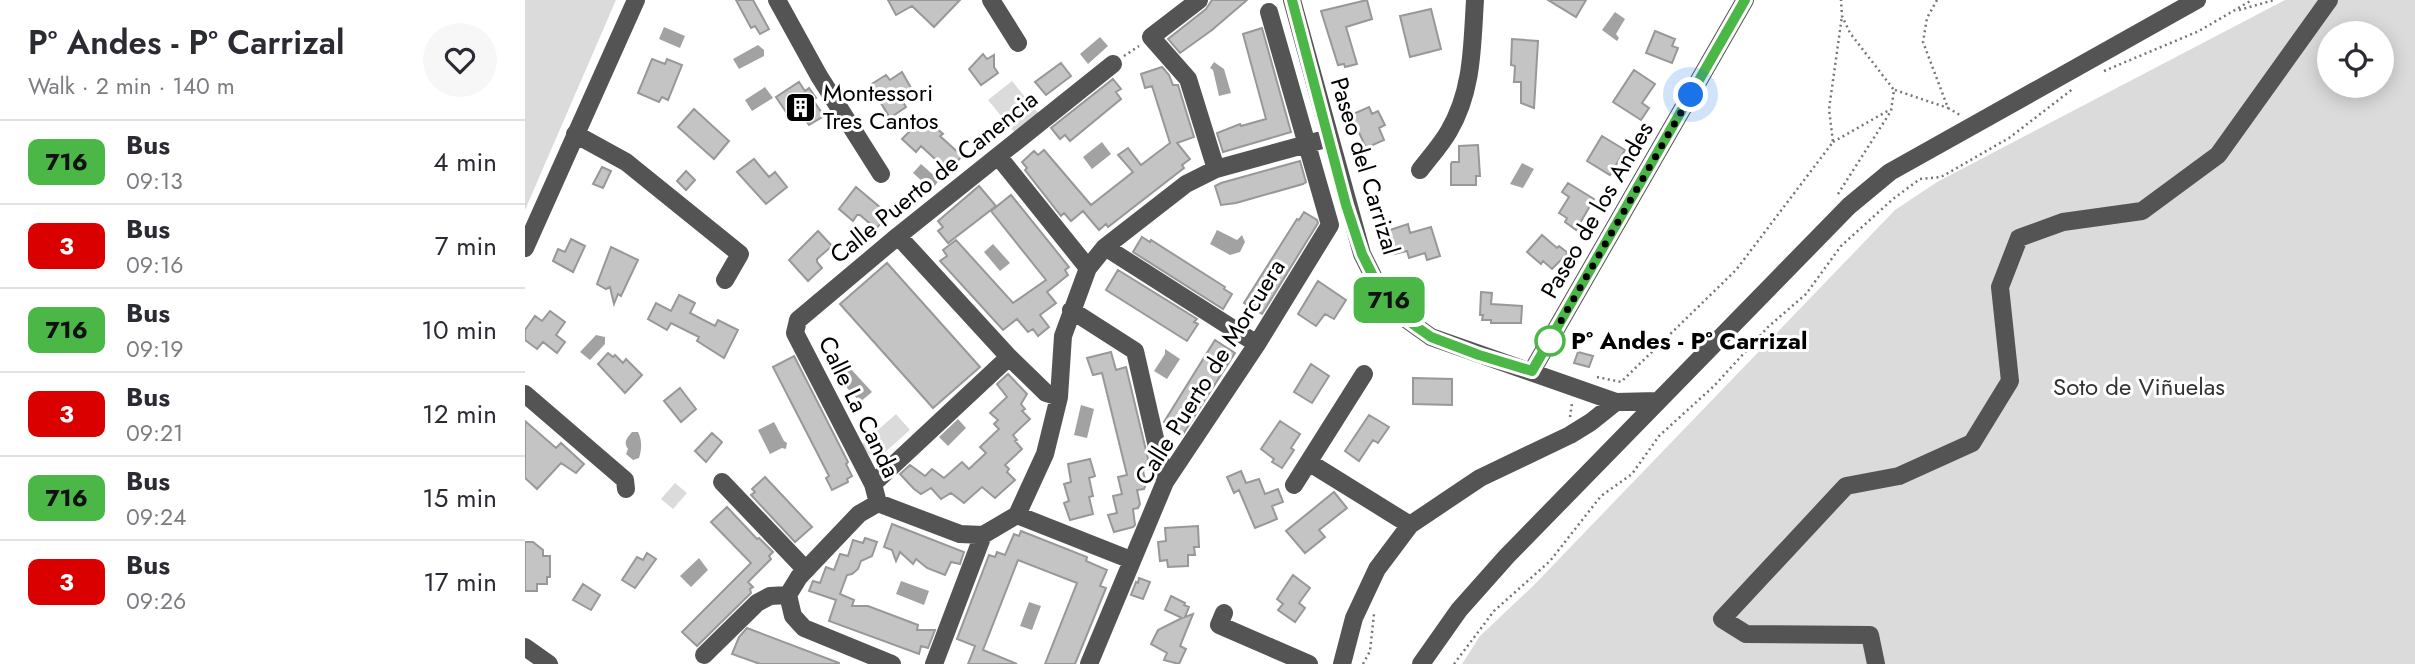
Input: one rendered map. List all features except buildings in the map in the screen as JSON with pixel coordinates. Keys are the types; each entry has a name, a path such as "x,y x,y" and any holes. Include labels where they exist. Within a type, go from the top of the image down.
{"street":[{"path":"525,248 636,0"},
{"path":"777,0 819,76 881,174"},
{"path":"991,0 1018,43"},
{"path":"1199,0 1151,37 1188,79 1216,169"},
{"name":"Paseo del Carrizal","path":"1292,0 1362,254 1379,288 1403,317 1431,337 1616,402 1657,401"},
{"path":"1420,170 1447,134 1467,92 1475,0"},
{"name":"Paseo de los Andes","path":"1532,371 1745,0"},
{"path":"1421,664 1459,610 1507,556 1849,206 1890,172 2196,0"},
{"path":"1876,664 1870,635 1746,634 1722,619 1846,486 1899,477 1972,443 2010,381 2000,287 2019,238 2063,222 2142,211 2218,155 2329,0"},
{"name":"Calle Puerto de Morcuera","path":"1089,664 1165,482 1257,344 1330,225 1269,12"},
{"name":"Calle Puerto de Canencia","path":"795,333 798,320 898,236 1113,64"},
{"path":"575,134 626,162 740,254 725,280"},
{"path":"891,664 804,628 793,616 788,595 806,570 859,514 879,503 960,534 983,534 1017,515 1045,454 1059,397 1063,336 1071,310 1088,268 1105,247 1187,184 1216,169 1329,138"},
{"path":"998,156 1088,268"},
{"path":"898,236 1009,357 1046,393 1059,397"},
{"path":"1105,247 1257,344"},
{"path":"1071,310 1135,351 1165,482"},
{"name":"Calle La Canda","path":"795,333 873,484 879,503"},
{"path":"873,484 1009,357"},
{"path":"1294,485 1364,374"},
{"path":"525,394 625,481 626,489"},
{"path":"1342,664 1354,618 1377,569 1410,525 1480,478 1570,435 1616,402 1629,430"},
{"path":"1310,463 1410,525"},
{"path":"722,482 806,570"},
{"path":"1017,515 1131,560"},
{"path":"934,664 983,534"},
{"path":"704,655 757,603 770,596 788,595"},
{"path":"1224,613 1219,625 1310,664"},
{"path":"525,647 549,664"}],"path":[{"path":"1833,142 1829,109 1842,16 1841,0"},
{"path":"1937,0 1927,18 1923,42 1948,108"},
{"path":"2100,73 2199,32 2252,0"},
{"path":"2232,12 2274,0"},
{"path":"1842,16 1850,33 1895,90 1948,108 1975,125"},
{"path":"1113,64 1151,37"},
{"path":"1454,664 1494,611 1550,561 1601,496 1632,474 1659,436 1714,386 1768,327 1806,294 1841,246 1893,199 1920,179 1941,177 2009,138 2076,86"},
{"path":"1832,204 1892,108 1895,90"},
{"path":"1596,377 1621,382 1736,270 1833,142 1892,108"},
{"path":"1570,435 1573,399"},
{"path":"1363,664 1370,651 1374,612"}],"green space":[{"path":"525,0 616,0 525,210"},
{"name":"Soto de Viñuelas","path":"2285,0 2415,0 2415,664 1462,664 1480,636 1534,585 1895,210 1937,182"},
{"path":"1012,81 1039,114 1015,133 988,100"},
{"path":"896,414 910,430 875,461 861,445"},
{"path":"675,483 687,493 673,509 661,499"}],"shaded area":[{"path":"1615,12 1625,19 1616,34 1619,38 1617,41 1602,30"},
{"path":"664,27 685,36 680,48 659,39"},
{"path":"1100,37 1108,46 1088,64 1080,54"},
{"path":"758,45 764,50 764,56 739,69 733,59"},
{"path":"1214,62 1224,69 1231,93 1219,96 1213,70 1210,68"},
{"path":"765,87 773,98 752,111 745,100"},
{"path":"1102,142 1111,154 1092,169 1083,157"},
{"path":"1522,163 1534,169 1523,188 1510,184"},
{"path":"921,164 939,180 932,190 913,173"},
{"path":"1217,230 1237,240 1242,235 1245,242 1240,252 1230,255 1210,244"},
{"path":"993,244 1010,263 1000,271 984,252"},
{"path":"596,335 605,337 605,344 590,360 580,352"},
{"path":"1165,349 1180,359 1167,379 1154,371 1165,354"},
{"path":"850,368 872,392 860,402 839,379"},
{"path":"1081,405 1094,409 1087,438 1074,435"},
{"path":"958,419 966,428 948,446 939,437"},
{"path":"774,422 787,443 786,449 782,448 770,454 758,430"},
{"path":"632,432 638,432 641,445 639,458 633,460 626,454 626,440"},
{"path":"699,558 708,570 691,587 680,576"},
{"path":"901,581 929,591 924,605 896,594"},
{"path":"1029,602 1041,606 1032,630 1020,626"}],"bus line":[{"name":"716","path":"1292,0 1346,205 1362,254 1379,288 1403,317 1431,337 1532,371 1745,0"}],"place":[{"name":"Montessori Tres Cantos","path":"800,107"},
{"name":"Pº Andes - Pº Carrizal","path":"1550,341"}],"route":[{"path":"1550,341 1546,347 1691,95"}]}
